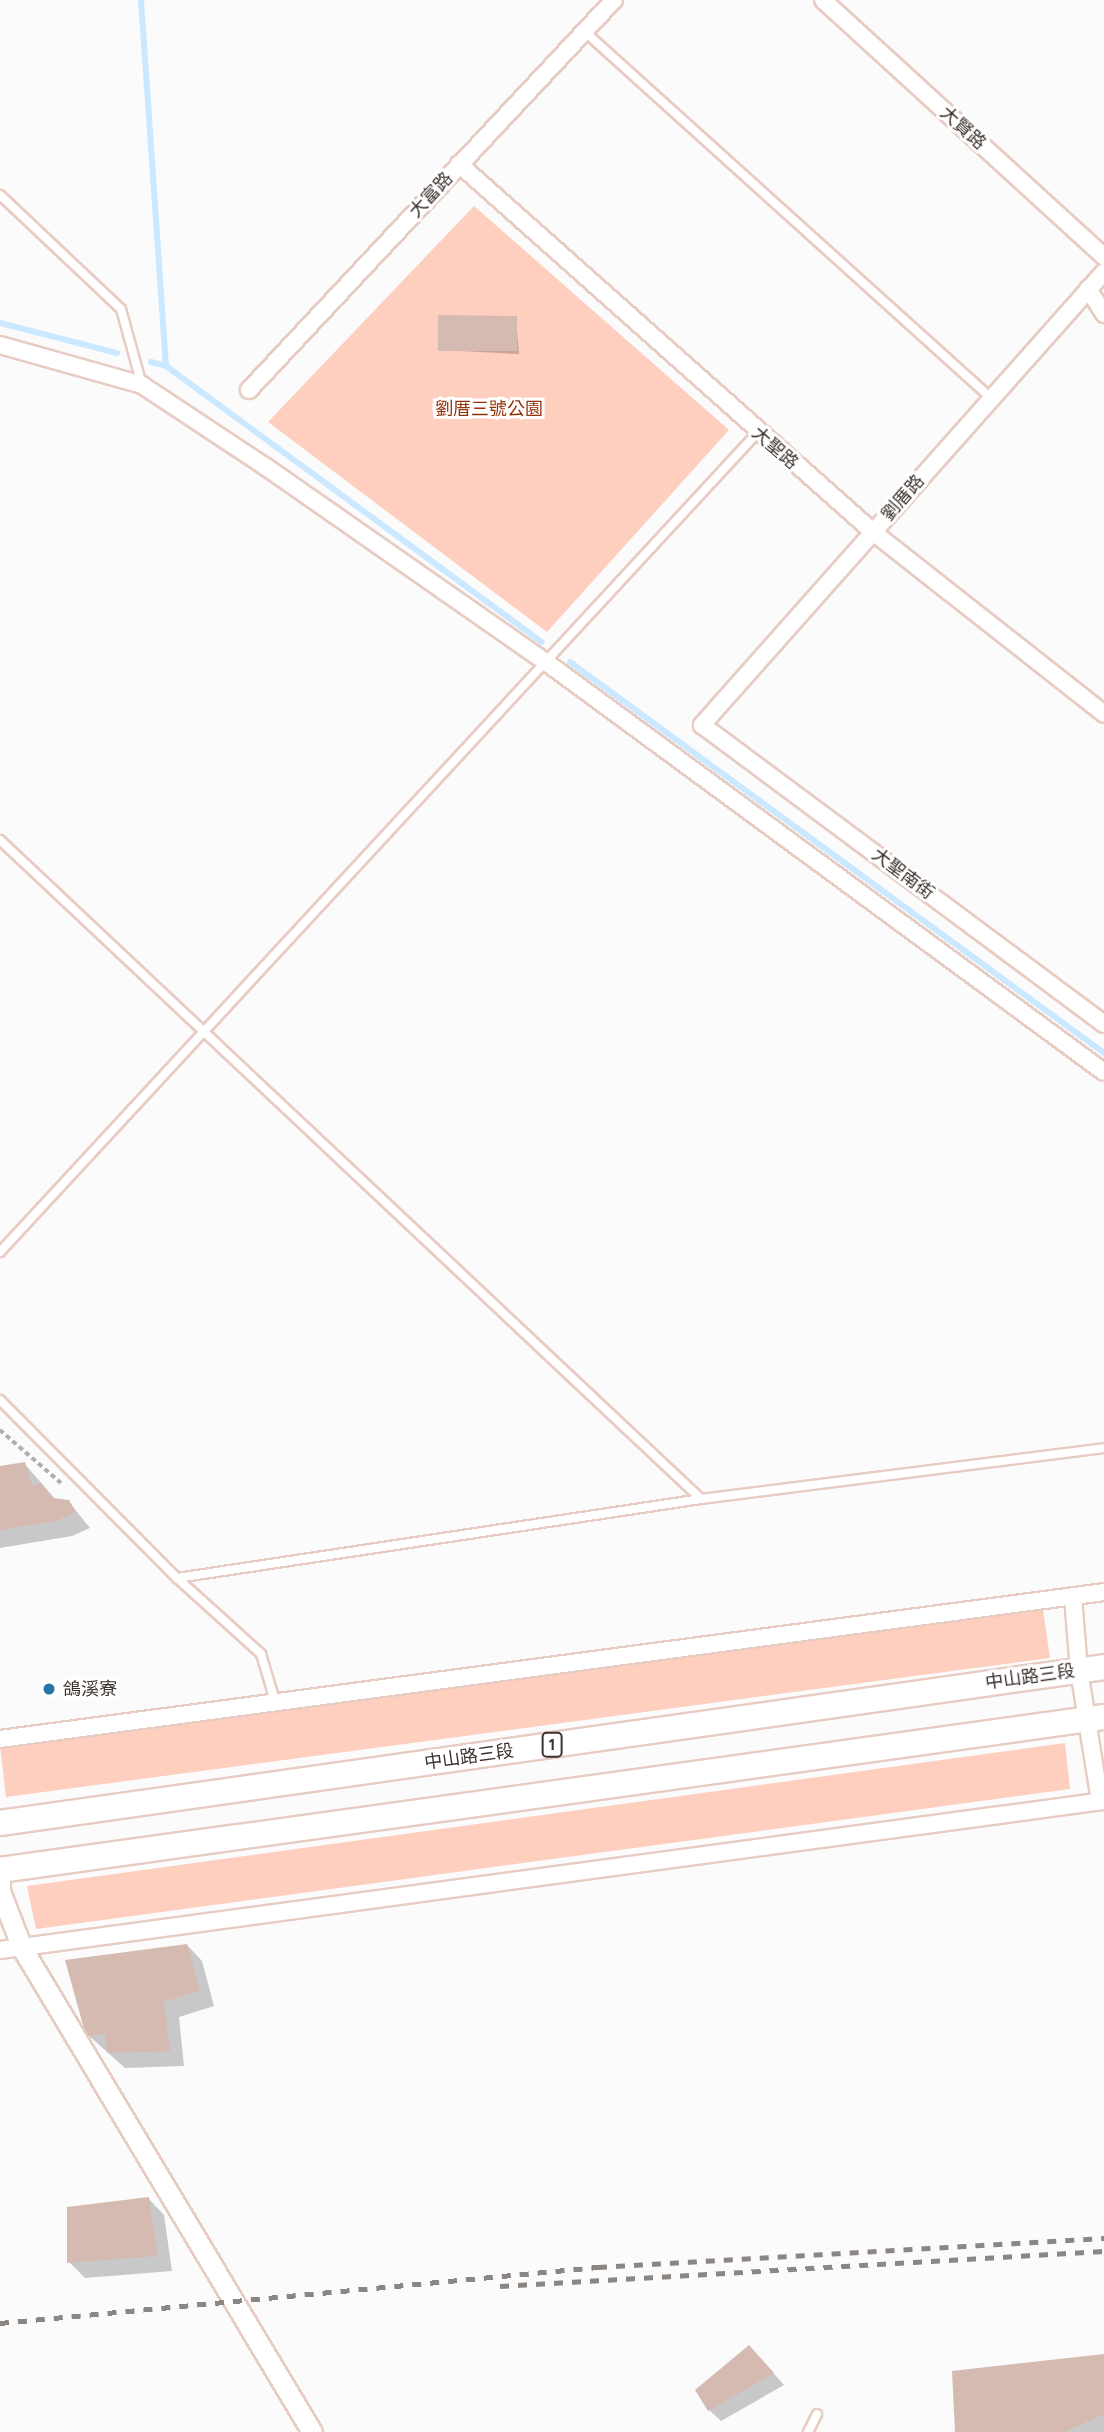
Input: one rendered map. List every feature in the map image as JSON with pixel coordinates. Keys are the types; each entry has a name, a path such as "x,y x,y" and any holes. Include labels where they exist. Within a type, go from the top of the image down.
{"main road":[{"name":"中山路三段","path":"0,1824 1104,1667"},
{"path":"0,1870 1095,1718"}],"street":[{"name":"大富路","path":"249,390 614,0"},
{"name":"大賢路","path":"823,0 1104,257"},
{"name":"大聖路","path":"459,164 757,433 873,532 1104,714"},
{"name":"劉厝路","path":"702,725 1104,272"},
{"path":"1088,289 1104,314"},
{"path":"0,345 142,385 546,662 1104,1072"},
{"name":"大聖南街","path":"702,725 1104,1024"},
{"path":"0,1739 1104,1592"},
{"path":"0,1950 1102,1801 1095,1718 1079,1670 1073,1597"},
{"path":"0,1878 0,1891 22,1948 312,2432"}],"lane":[{"path":"584,31 991,398"},
{"path":"0,195 121,309 142,385"},
{"path":"0,1252 757,433"},
{"path":"0,841 701,1499"},
{"path":"0,1400 177,1578 261,1654 275,1701"},
{"path":"177,1578 701,1499 1104,1448"},
{"path":"808,2432 817,2414"}],"green space":[{"name":"劉厝三號公園","path":"474,206 729,430 547,632 268,422"},
{"path":"1043,1610 1050,1658 6,1797 0,1746"},
{"path":"1065,1743 1070,1789 36,1929 27,1886"}],"building":[{"path":"438,315 517,316 517,351 438,351"},
{"path":"25,1462 32,1485 41,1483 53,1498 69,1500 76,1512 56,1521 0,1530 0,1466"},
{"path":"187,1944 200,1990 164,2002 170,2051 107,2053 105,2034 86,2036 65,1960"},
{"path":"149,2197 158,2256 67,2263 67,2207"},
{"path":"749,2345 774,2373 708,2411 695,2390"},
{"path":"1104,2354 1104,2414 1064,2432 955,2432 952,2371"}],"waterway":[{"path":"141,0 166,366"},
{"path":"0,323 117,353"},
{"path":"151,362 166,366 542,642"},
{"path":"570,662 1104,1053"}],"railway":[{"path":"0,2323 598,2267 1104,2238"},
{"path":"500,2286 1104,2251"}],"place":[{"name":"鴿溪寮","path":"49,1689"}]}
